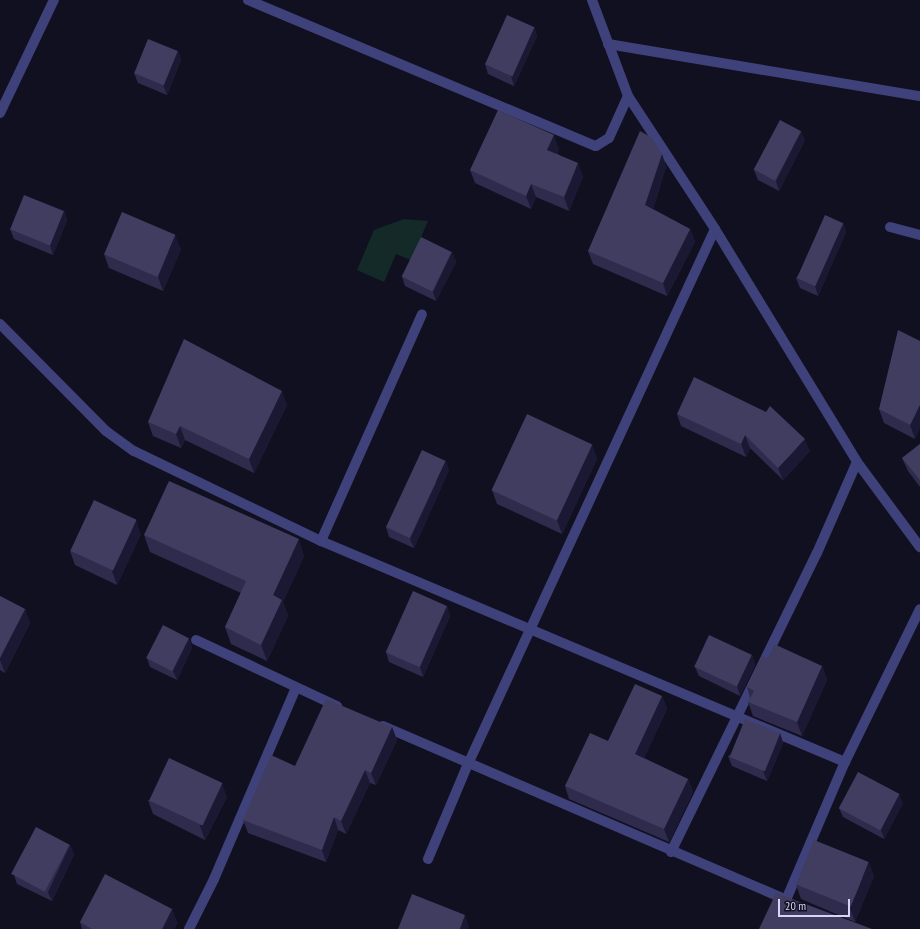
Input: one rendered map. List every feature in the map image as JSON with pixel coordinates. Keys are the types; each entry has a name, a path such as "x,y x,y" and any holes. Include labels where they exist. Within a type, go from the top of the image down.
{"street":[{"path":"0,113 54,0"},
{"path":"248,0 596,146 609,138 628,96"},
{"path":"592,0 628,96 715,228 857,462 920,547"},
{"path":"608,44 920,96"},
{"path":"890,227 920,235"},
{"path":"428,859 468,764 715,228"},
{"path":"321,541 422,314"},
{"path":"0,324 106,431 134,451 321,541 531,628 737,718 845,762"},
{"path":"671,852 737,718 857,462"},
{"path":"786,900 845,762 920,609"},
{"path":"196,640 296,688 346,710"},
{"path":"189,929 214,879 296,688"},
{"path":"375,723 671,852 800,906"}],"green space":[{"path":"404,219 428,221 411,260 396,254 384,282 357,270 374,230"}],"building":[{"path":"507,15 534,27 512,77 485,64"},
{"path":"148,39 178,51 164,85 134,73"},
{"path":"498,110 554,135 547,150 578,163 564,197 531,184 526,196 470,170"},
{"path":"780,120 801,131 775,181 754,169"},
{"path":"640,131 652,138 662,154 645,205 690,229 663,283 588,251"},
{"path":"24,195 64,211 50,245 10,229"},
{"path":"122,212 175,235 157,277 104,254"},
{"path":"825,215 843,223 815,286 797,278"},
{"path":"421,237 452,252 432,291 402,277"},
{"path":"898,330 920,341 920,405 910,425 879,409"},
{"path":"184,339 282,391 249,459 180,426 176,434 148,422"},
{"path":"694,377 766,412 770,406 805,439 778,468 745,435 741,444 677,414"},
{"path":"527,414 592,444 557,521 492,490"},
{"path":"920,444 920,480 902,458"},
{"path":"422,450 446,461 410,538 386,527"},
{"path":"169,481 299,539 273,595 282,600 261,645 225,627 246,581 144,535"},
{"path":"94,500 137,520 113,571 70,551"},
{"path":"413,591 447,606 420,667 386,652"},
{"path":"0,596 25,609 0,658"},
{"path":"163,625 189,638 172,671 146,658"},
{"path":"709,635 752,655 737,687 694,667"},
{"path":"774,644 822,666 797,722 748,702 754,691 747,687 762,656 768,659"},
{"path":"635,684 662,696 635,754 688,779 664,829 565,786 590,733 608,741"},
{"path":"326,699 392,727 371,773 365,770 341,821 334,817 322,850 243,820 271,755 295,766"},
{"path":"745,719 780,733 765,771 730,757"},
{"path":"169,758 222,783 203,826 149,801"},
{"path":"858,772 899,794 880,830 839,808"},
{"path":"36,827 70,845 45,892 11,874"},
{"path":"814,840 869,862 851,907 796,885"},
{"path":"105,874 172,909 162,929 92,929 80,922"},
{"path":"776,893 872,929 759,929"},
{"path":"412,894 465,915 460,929 398,929"}]}
